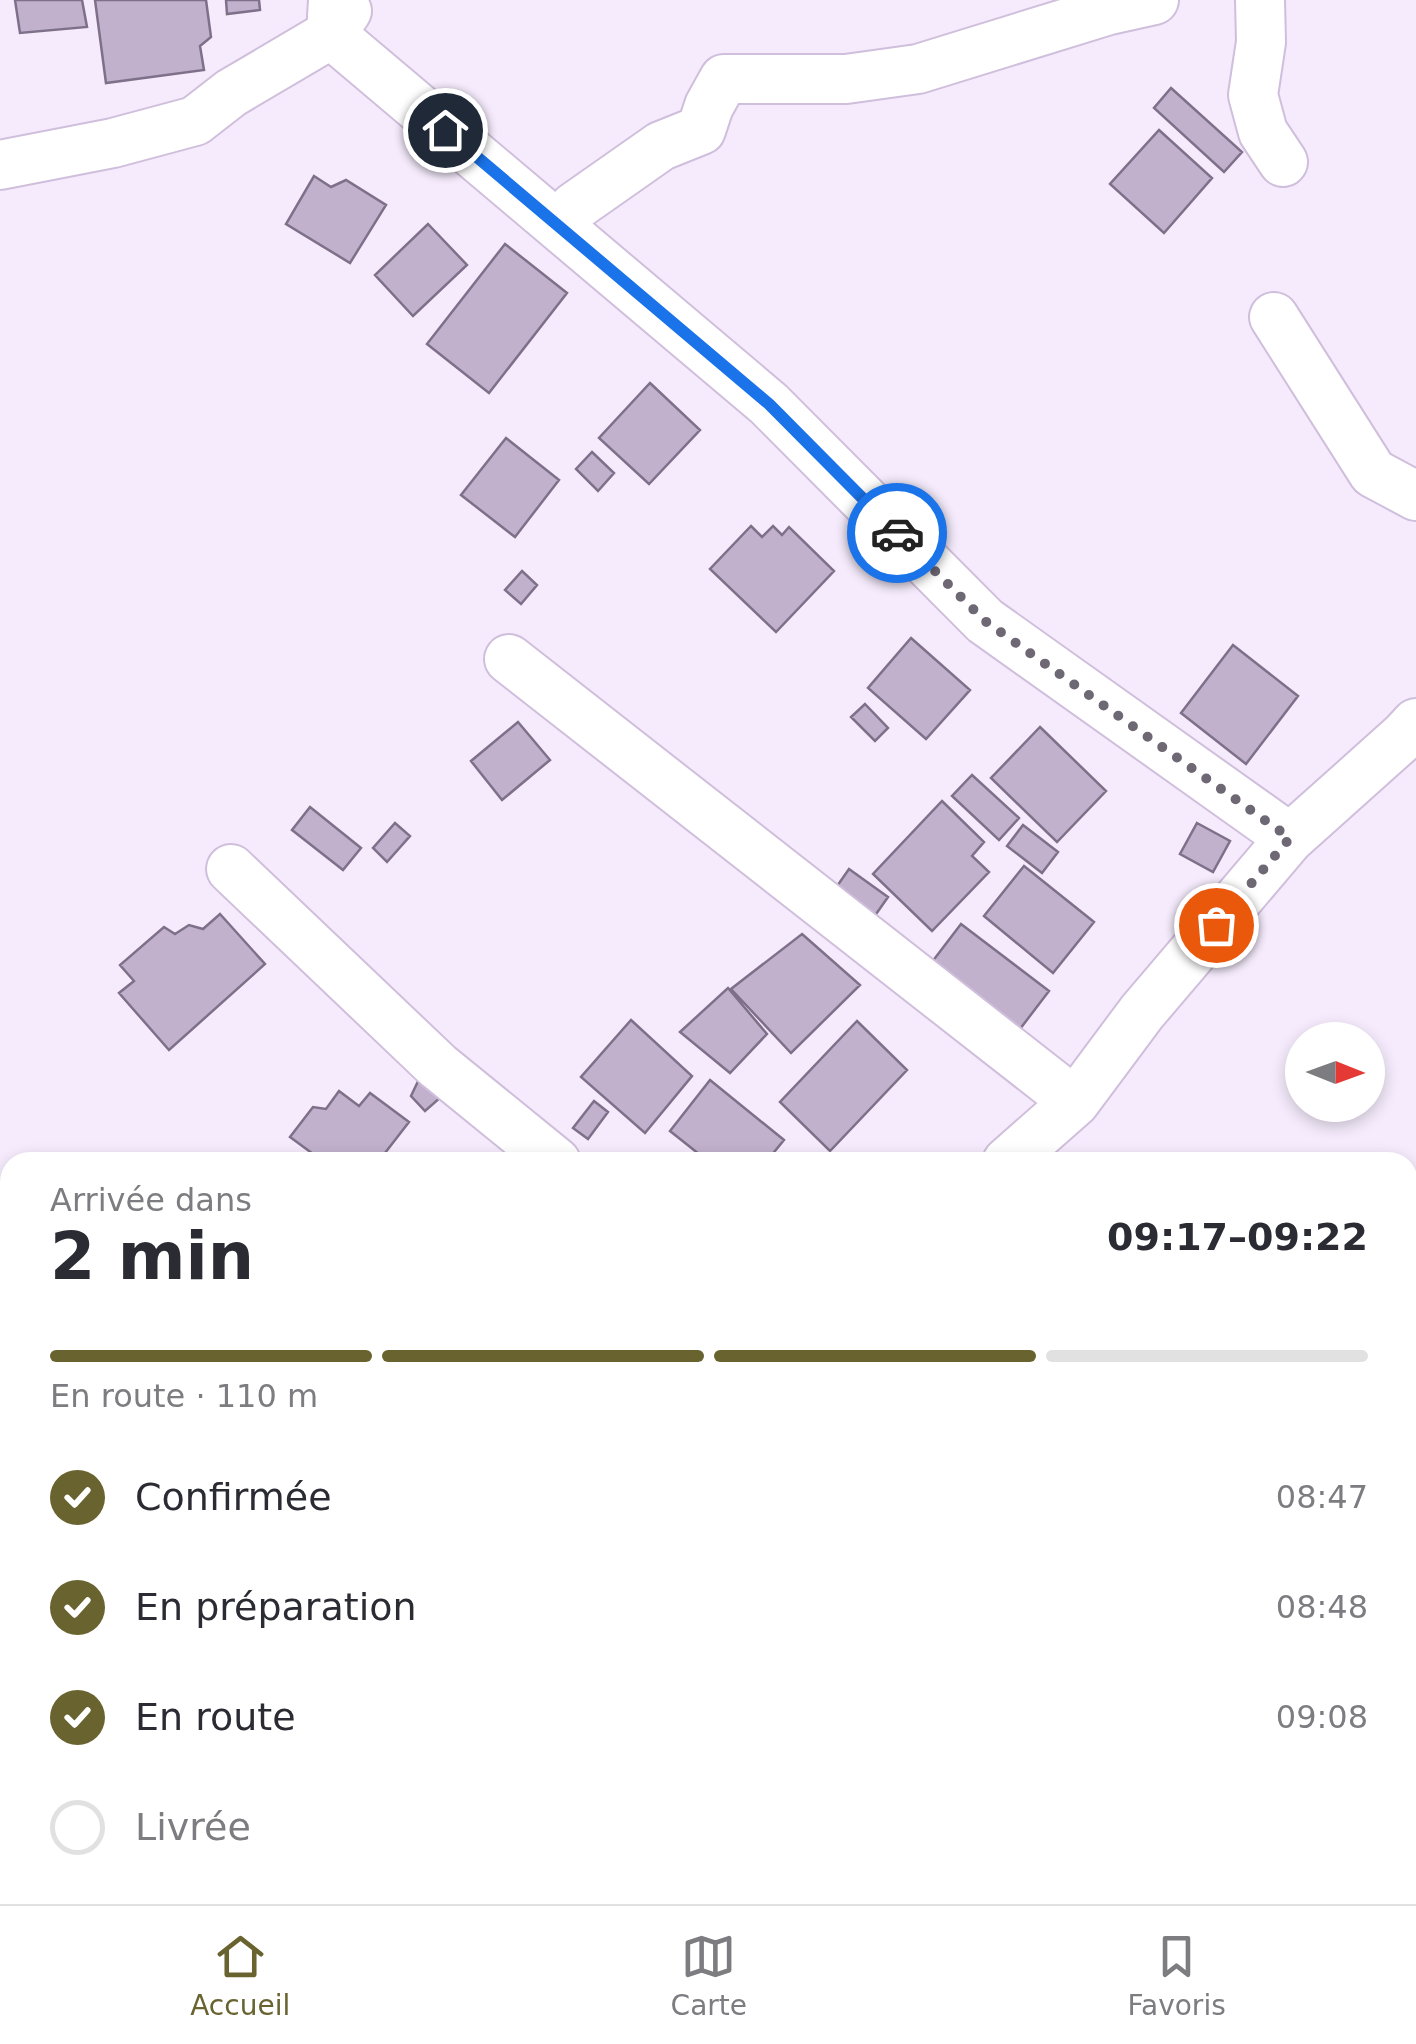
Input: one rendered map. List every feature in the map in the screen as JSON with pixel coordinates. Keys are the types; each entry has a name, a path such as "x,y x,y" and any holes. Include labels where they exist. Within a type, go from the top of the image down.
{"street":[{"path":"560,227 574,207 661,146 702,130 709,106 724,79 846,79 918,69 1108,10 1154,0"},
{"path":"1260,0 1261,42 1253,95 1263,132 1283,162"},
{"path":"0,165 114,143 195,121 340,11 560,227 769,404 985,621 1290,838"},
{"path":"1274,316 1373,472 1416,496"},
{"path":"510,659 1075,1102"},
{"path":"1018,1152 1075,1102 1142,1012 1290,838 1416,723"},
{"path":"231,869 438,1066 544,1152"}],"building":[{"path":"15,0 82,0 87,27 20,33"},
{"path":"95,0 206,0 211,37 200,46 204,70 106,83"},
{"path":"226,0 259,0 260,10 227,14"},
{"path":"1171,88 1242,152 1224,172 1154,108"},
{"path":"1159,130 1212,178 1164,233 1110,184"},
{"path":"314,176 331,187 346,180 386,205 350,263 286,224"},
{"path":"428,224 467,265 413,316 375,275"},
{"path":"505,244 567,293 489,393 427,344"},
{"path":"650,383 700,430 649,484 599,438"},
{"path":"506,438 559,480 515,537 461,495"},
{"path":"592,452 614,473 598,491 576,469"},
{"path":"751,526 762,537 773,526 782,535 789,527 834,571 776,632 710,569"},
{"path":"522,571 537,585 521,604 505,590"},
{"path":"911,638 970,690 926,739 868,688"},
{"path":"1233,645 1298,696 1246,764 1181,713"},
{"path":"865,704 888,728 875,741 851,717"},
{"path":"518,722 550,760 502,800 471,761"},
{"path":"1040,727 1106,791 1057,842 991,778"},
{"path":"972,775 1019,818 999,840 952,796"},
{"path":"942,801 984,842 972,856 989,872 932,931 873,874"},
{"path":"310,807 361,848 343,870 292,830"},
{"path":"395,823 410,836 387,862 373,848"},
{"path":"1197,823 1230,841 1213,872 1180,854"},
{"path":"1023,825 1058,852 1042,873 1007,846"},
{"path":"1024,866 1094,922 1053,973 984,916"},
{"path":"849,869 888,897 867,927 828,899"},
{"path":"220,914 265,964 169,1050 119,993 134,981 120,965 164,927 175,934 189,925 203,929"},
{"path":"961,924 1049,991 1020,1029 932,962"},
{"path":"802,934 860,985 791,1053 731,989"},
{"path":"728,988 767,1034 730,1073 680,1032"},
{"path":"631,1020 692,1076 645,1133 581,1077"},
{"path":"857,1021 907,1070 830,1151 780,1102"},
{"path":"421,1075 441,1097 425,1111 411,1096"},
{"path":"710,1080 784,1140 774,1152 696,1152 670,1131"},
{"path":"339,1091 359,1106 370,1093 409,1122 386,1152 310,1152 290,1137 313,1107 326,1109"},
{"path":"594,1101 608,1112 588,1139 573,1128"}],"way so far":[{"path":"897,533 985,621 1290,838 1216,925"}],"route":[{"path":"445,130 769,404 897,533"}]}
